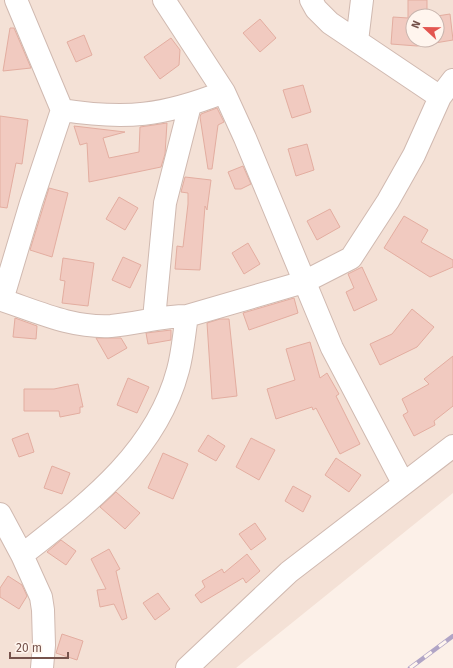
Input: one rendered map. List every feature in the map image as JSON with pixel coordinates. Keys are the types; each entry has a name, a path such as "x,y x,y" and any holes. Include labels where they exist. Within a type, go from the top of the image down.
{"street":[{"path":"16,0 62,110 1,300 69,323 93,326 113,326 154,319 187,316 304,282 351,258 396,188 414,155 440,97 453,80"},
{"path":"164,0 224,92 245,138 332,348 403,483"},
{"path":"311,0 316,9 330,23 440,97"},
{"path":"357,41 362,0"},
{"path":"62,110 124,116 168,111 190,105 224,92"},
{"path":"154,319 165,203 190,105"},
{"path":"22,555 80,510 104,488 125,467 150,435 166,403 178,370 187,316"},
{"path":"187,668 289,572 453,446"},
{"path":"0,514 22,555 41,597 44,645 42,668"}],"shaded area":[{"path":"0,0 453,0 453,493 236,668 0,668"}],"building":[{"path":"408,0 427,0 427,8 408,8"},
{"path":"450,14 453,40 445,41 445,15"},
{"path":"393,17 405,18 405,45 391,44"},
{"path":"260,19 276,38 260,52 243,33"},
{"path":"10,28 14,28 31,68 3,71"},
{"path":"84,35 92,55 76,62 67,42"},
{"path":"171,38 180,50 179,65 160,79 144,57"},
{"path":"303,85 311,112 292,118 283,90"},
{"path":"217,108 224,122 218,125 212,169 208,169 200,117 201,114"},
{"path":"0,116 28,120 22,164 16,163 7,208 0,207"},
{"path":"167,123 165,154 161,167 89,182 87,143 80,145 74,126 125,132 103,138 109,158 139,152 140,127"},
{"path":"307,144 314,170 296,176 288,149"},
{"path":"243,166 251,184 241,189 235,189 228,172"},
{"path":"185,177 211,180 207,210 205,206 200,270 175,269 177,246 183,247 188,204 188,193 181,192"},
{"path":"49,188 68,193 52,257 30,250"},
{"path":"119,197 138,208 125,230 106,219"},
{"path":"330,209 340,227 317,240 307,221"},
{"path":"404,216 428,230 421,242 453,260 453,267 430,277 384,248"},
{"path":"248,243 260,264 244,274 232,253"},
{"path":"123,257 141,265 130,288 112,280"},
{"path":"63,258 94,263 88,306 62,303 65,281 60,280"},
{"path":"362,267 377,300 354,311 346,292 354,288 348,274"},
{"path":"294,298 298,313 249,330 243,313"},
{"path":"412,309 434,327 417,347 380,365 370,344 392,334"},
{"path":"15,318 37,326 36,339 13,337"},
{"path":"220,319 229,319 237,396 212,399 207,323"},
{"path":"171,330 171,340 148,344 146,333"},
{"path":"96,338 121,338 127,348 108,359"},
{"path":"310,342 320,378 327,373 339,394 336,396 360,444 340,454 316,408 313,410 312,407 276,419 267,389 295,380 286,349"},
{"path":"453,356 453,406 434,421 435,425 414,436 403,415 408,412 402,399 429,384 424,379"},
{"path":"128,378 149,387 137,413 117,405"},
{"path":"78,384 83,407 80,407 80,413 60,417 59,411 24,411 24,389 54,389"},
{"path":"28,433 34,452 19,457 12,439"},
{"path":"208,435 225,446 216,461 198,451"},
{"path":"251,438 275,450 259,480 236,467"},
{"path":"163,453 188,464 173,499 148,488"},
{"path":"336,458 361,475 349,492 325,475"},
{"path":"52,466 70,473 62,494 44,488"},
{"path":"293,486 311,496 303,512 285,501"},
{"path":"116,492 140,513 125,529 100,507"},
{"path":"255,523 266,539 251,550 239,534"},
{"path":"61,540 76,551 66,565 47,552"},
{"path":"109,549 120,569 116,571 127,618 122,620 114,604 100,607 97,590 106,589 91,559"},
{"path":"247,554 260,571 246,583 243,578 201,603 195,595 205,587 202,581 222,569 224,573"},
{"path":"8,576 22,585 27,596 19,609 0,597 0,588"},
{"path":"158,593 170,609 155,620 143,603"},
{"path":"62,634 83,641 77,660 56,653"}],"railway":[{"path":"410,668 453,636"}]}
